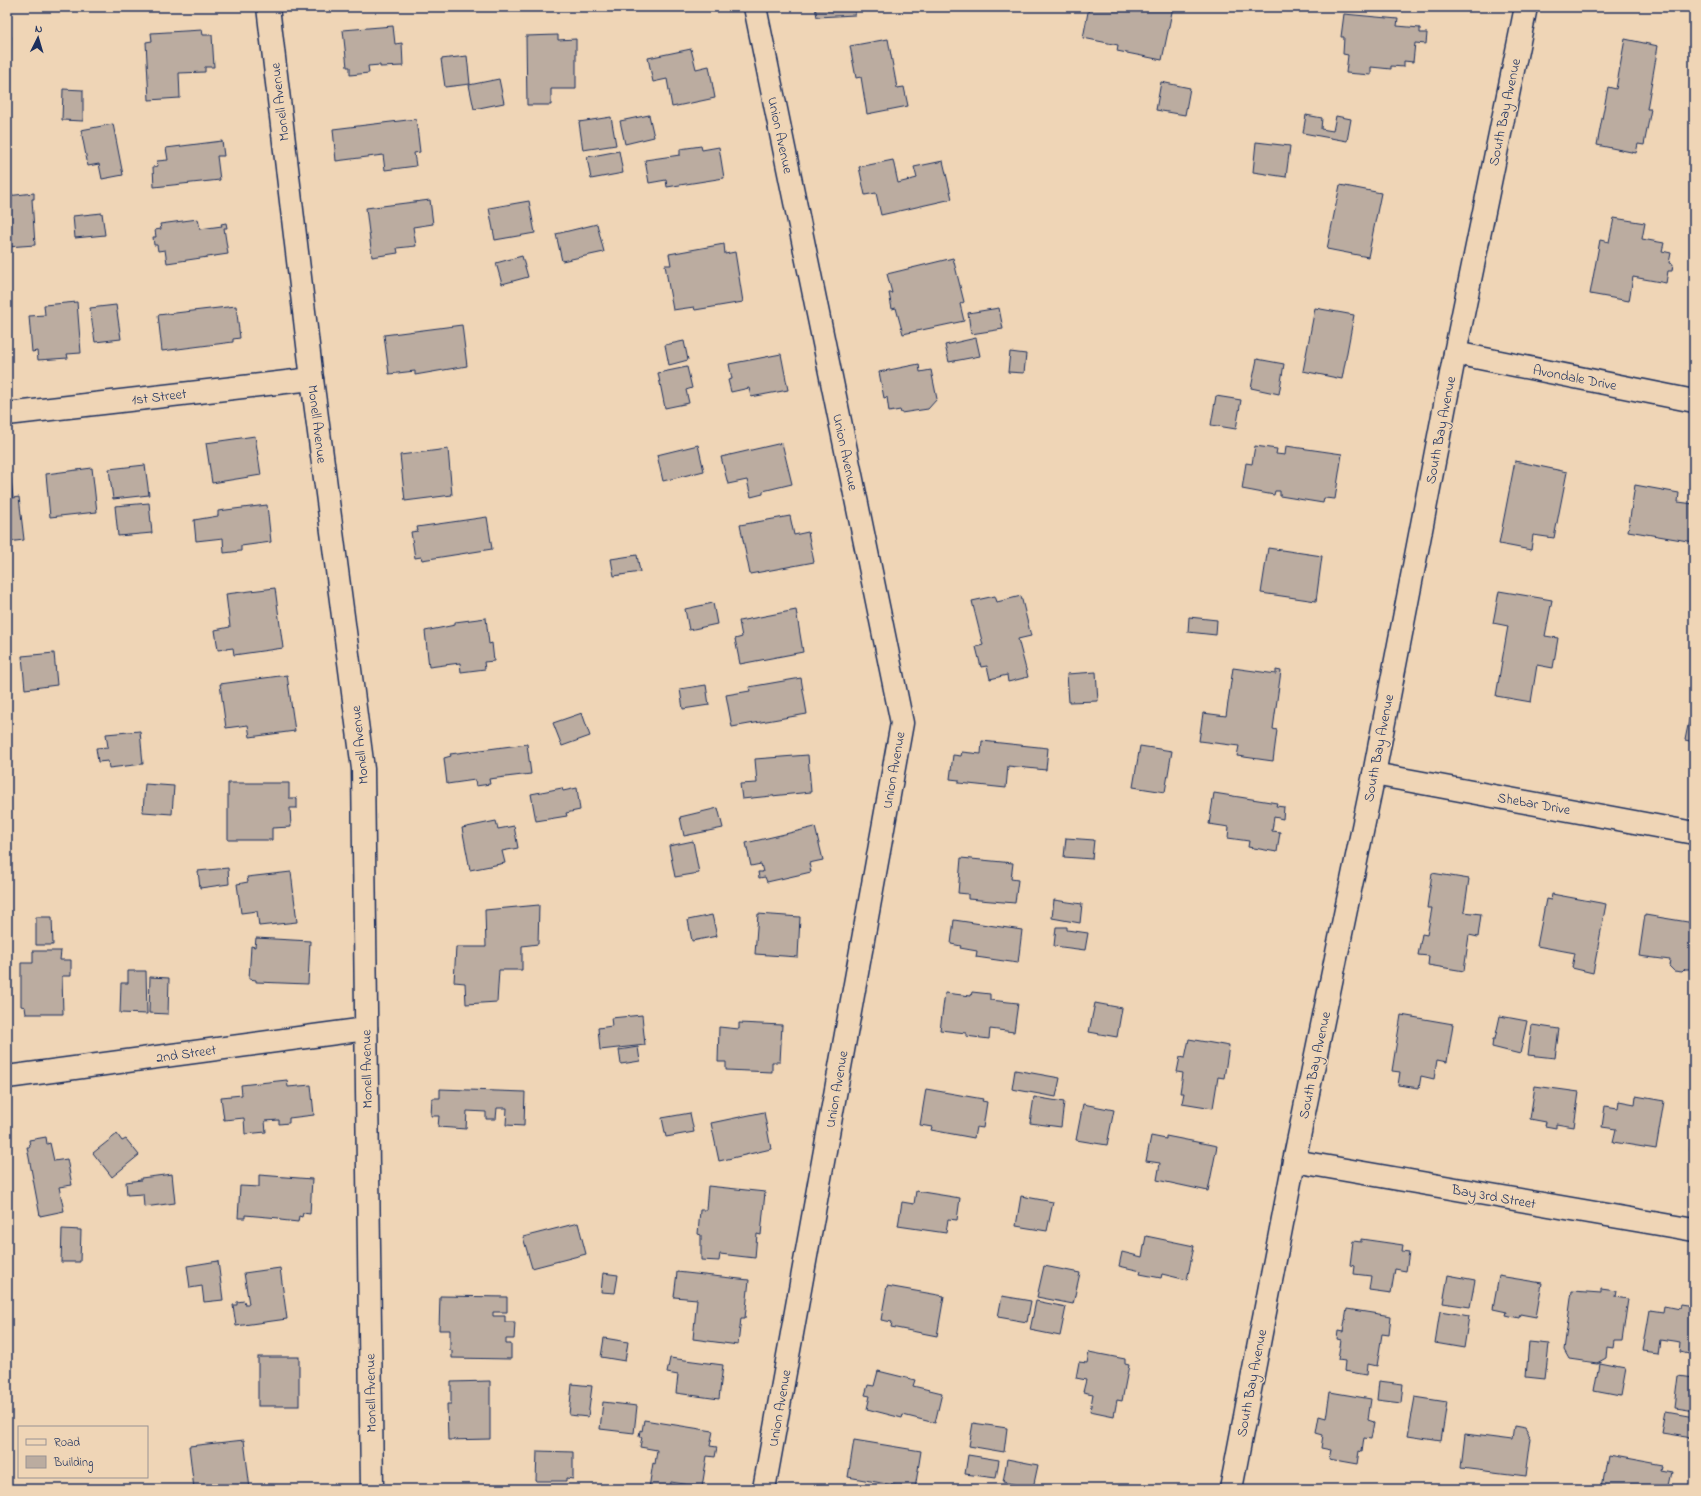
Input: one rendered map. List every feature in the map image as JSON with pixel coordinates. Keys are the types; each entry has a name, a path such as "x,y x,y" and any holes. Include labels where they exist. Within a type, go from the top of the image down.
{"street":[{"name":"Monell Avenue","path":"268,7 312,378 363,769 372,1489"},
{"name":"Union Avenue","path":"755,7 902,723 764,1489"},
{"name":"South Bay Avenue","path":"1231,1489 1294,1161 1374,774 1455,353 1526,7"},
{"name":"Avondale Drive","path":"1455,353 1694,401"},
{"name":"1st Street","path":"7,414 312,378"},
{"name":"Shebar Drive","path":"1374,774 1694,833"},
{"name":"2nd Street","path":"7,1077 366,1029"},
{"name":"Bay 3rd Street","path":"1294,1161 1694,1230"}],"building":[{"path":"815,7 870,7 870,9 855,11 855,15 817,17"},
{"path":"1089,7 1173,7 1162,60 1117,51 1118,45 1083,38"},
{"path":"1344,14 1398,19 1397,26 1420,28 1420,33 1427,33 1426,44 1415,43 1413,62 1404,61 1404,67 1391,66 1391,69 1371,67 1371,75 1346,73 1348,55 1343,54 1344,37 1341,37"},
{"path":"393,26 395,44 402,43 403,66 368,66 369,73 350,75 350,67 347,67 343,30"},
{"path":"202,30 203,35 212,35 214,67 205,67 205,72 179,73 180,98 149,100 146,42 152,41 151,33"},
{"path":"558,35 558,40 576,39 576,89 551,89 551,105 527,105 526,36"},
{"path":"7,36 11,36 10,92 7,92"},
{"path":"888,39 897,88 904,87 908,106 867,114 861,77 856,78 850,46"},
{"path":"1625,39 1658,46 1647,109 1651,109 1644,145 1638,144 1636,153 1597,145 1608,87 1616,89"},
{"path":"691,49 696,69 709,66 715,98 672,107 667,79 653,82 648,58"},
{"path":"467,56 470,84 445,87 441,59"},
{"path":"499,79 504,103 474,109 469,85"},
{"path":"1161,82 1190,88 1185,115 1156,110"},
{"path":"63,89 83,90 83,121 62,120"},
{"path":"649,115 654,137 625,144 620,121"},
{"path":"1306,115 1322,118 1321,129 1333,131 1336,116 1351,119 1347,141 1303,133"},
{"path":"611,117 616,145 583,150 579,122"},
{"path":"416,119 420,152 414,153 416,166 385,170 383,155 336,161 333,129"},
{"path":"113,124 123,175 102,179 99,164 88,166 81,130"},
{"path":"222,141 224,156 217,156 220,180 154,187 153,167 158,166 157,161 168,160 166,148"},
{"path":"1256,142 1290,146 1286,177 1253,172"},
{"path":"701,146 702,150 719,147 724,178 667,187 666,180 649,183 645,160 680,155 680,149"},
{"path":"619,151 623,173 591,179 587,157"},
{"path":"893,160 898,183 917,178 914,167 943,161 952,199 881,215 876,193 865,195 859,167"},
{"path":"1340,185 1381,193 1368,257 1327,249"},
{"path":"34,193 34,199 32,199 35,245 7,247 7,196"},
{"path":"430,200 433,224 413,227 416,246 397,248 398,253 372,257 366,208"},
{"path":"529,201 535,233 495,240 489,208"},
{"path":"102,213 105,235 75,238 73,216"},
{"path":"1614,218 1645,223 1642,239 1664,243 1662,251 1671,253 1669,263 1673,264 1672,271 1668,271 1666,283 1633,277 1629,301 1590,294 1600,240 1609,242"},
{"path":"198,219 200,229 222,226 221,224 226,223 227,228 224,228 228,254 167,263 165,250 158,251 157,245 154,245 153,237 156,237 155,230 161,229 160,224"},
{"path":"597,224 604,252 562,261 556,234"},
{"path":"724,244 725,254 735,252 743,302 695,310 694,307 673,310 665,265 671,265 669,254"},
{"path":"522,256 528,277 502,284 496,263"},
{"path":"953,258 964,302 960,304 964,321 903,334 896,308 892,309 889,293 892,293 887,274"},
{"path":"77,302 81,353 67,354 68,358 38,360 37,351 32,352 29,316 45,315 44,305"},
{"path":"116,305 121,339 95,342 90,308"},
{"path":"236,306 240,338 233,339 233,342 162,351 158,315"},
{"path":"999,308 1003,329 971,334 968,313"},
{"path":"1315,308 1354,315 1342,379 1303,371"},
{"path":"462,325 467,366 415,375 415,371 389,374 384,335"},
{"path":"976,338 980,356 949,362 945,345"},
{"path":"684,341 688,360 669,365 665,345"},
{"path":"1010,352 1026,354 1024,373 1008,372"},
{"path":"781,354 788,390 751,397 749,388 731,392 728,380 732,379 729,364"},
{"path":"1257,359 1284,364 1279,394 1251,388"},
{"path":"919,364 920,372 931,370 937,399 928,409 901,413 900,410 889,412 887,397 884,398 879,372"},
{"path":"687,367 692,388 686,390 689,403 665,408 658,373"},
{"path":"1216,396 1241,400 1236,429 1211,425"},
{"path":"255,436 261,475 212,483 206,443"},
{"path":"782,443 792,484 763,491 763,494 751,497 747,480 728,484 721,457"},
{"path":"698,445 704,471 663,481 657,455"},
{"path":"1255,446 1277,449 1276,454 1285,455 1286,446 1342,454 1335,499 1324,498 1323,503 1280,496 1280,491 1275,491 1274,495 1242,489 1246,463 1252,464"},
{"path":"448,449 452,495 405,501 400,455"},
{"path":"1515,461 1567,472 1554,538 1533,535 1531,550 1499,544"},
{"path":"145,465 149,495 113,499 109,469"},
{"path":"92,468 97,512 50,517 46,474"},
{"path":"7,478 11,478 13,498 19,497 24,540 7,542"},
{"path":"1635,485 1679,493 1678,502 1694,504 1694,542 1628,531"},
{"path":"149,503 152,533 118,536 115,506"},
{"path":"267,505 271,542 241,546 241,551 224,553 223,538 196,541 194,520 218,516 218,511"},
{"path":"790,516 794,535 808,532 814,562 750,574 740,525"},
{"path":"487,517 492,549 422,560 421,557 415,558 411,532 418,531 417,527"},
{"path":"1268,548 1322,556 1316,601 1261,593"},
{"path":"637,555 640,572 614,576 611,559"},
{"path":"275,588 283,648 234,655 233,648 218,650 215,630 230,627 226,594"},
{"path":"1499,591 1552,600 1545,636 1558,638 1553,668 1537,665 1531,702 1496,696 1508,626 1493,623"},
{"path":"995,596 997,602 1021,596 1031,636 1018,639 1028,677 1008,682 1007,675 990,679 987,666 981,667 976,647 983,645 972,601"},
{"path":"713,603 717,624 689,630 685,609"},
{"path":"796,610 803,652 740,664 735,639 742,637 739,621"},
{"path":"1189,617 1217,620 1216,635 1188,632"},
{"path":"486,618 489,644 492,643 494,661 484,662 485,669 461,672 460,663 429,667 425,631 455,625 455,622"},
{"path":"54,653 57,685 25,689 22,656"},
{"path":"1233,668 1276,674 1276,670 1281,671 1273,729 1277,730 1273,761 1237,756 1239,746 1199,741 1203,713 1226,716"},
{"path":"1096,672 1098,701 1069,702 1067,674"},
{"path":"287,675 295,731 250,737 248,725 226,728 220,684"},
{"path":"801,678 807,714 732,727 726,695 750,691 749,687"},
{"path":"706,685 709,705 683,709 680,689"},
{"path":"1694,696 1694,742 1685,740"},
{"path":"582,713 590,736 562,746 553,723"},
{"path":"140,731 143,764 109,768 108,761 98,762 96,748 108,747 106,734"},
{"path":"982,741 1048,748 1046,770 1008,766 1006,788 959,783 959,780 950,779 953,755 961,756 962,752 981,754"},
{"path":"527,744 531,774 489,779 490,784 476,786 475,780 447,784 444,758 451,756 450,754"},
{"path":"1140,746 1172,751 1165,792 1133,787"},
{"path":"808,755 811,792 742,799 740,784 757,783 755,759"},
{"path":"228,783 289,783 289,798 297,798 297,808 290,808 291,827 272,828 272,840 228,840"},
{"path":"145,784 174,786 172,814 143,812"},
{"path":"562,788 563,791 577,788 580,810 566,813 567,816 536,821 531,794"},
{"path":"1214,793 1277,803 1276,806 1284,807 1283,819 1274,817 1272,831 1280,832 1277,852 1248,847 1249,841 1228,838 1229,827 1209,824"},
{"path":"718,808 723,828 684,836 680,817"},
{"path":"496,821 498,829 514,826 518,848 502,851 505,863 470,870 462,828"},
{"path":"815,827 823,860 809,863 811,872 767,882 765,877 759,878 758,872 763,872 761,864 751,866 746,843"},
{"path":"1066,838 1094,840 1092,859 1064,857"},
{"path":"693,841 699,873 675,877 669,846"},
{"path":"961,858 1013,863 1011,879 1018,880 1015,903 968,899 968,894 958,893"},
{"path":"228,868 229,884 200,888 198,871"},
{"path":"291,872 297,922 259,926 257,911 241,913 237,884 248,882 247,877"},
{"path":"1432,873 1469,879 1464,912 1481,914 1478,937 1469,935 1464,971 1428,965 1429,956 1418,955 1422,934 1427,935 1432,908 1427,908"},
{"path":"1552,894 1606,904 1593,973 1572,968 1575,953 1537,946 1546,899 1551,900"},
{"path":"1054,900 1082,904 1080,923 1052,918"},
{"path":"539,905 538,944 522,946 522,970 499,970 497,1002 466,1004 465,983 454,982 456,947 486,947 485,910"},
{"path":"758,914 800,917 798,957 755,954"},
{"path":"712,915 717,936 692,941 688,920"},
{"path":"1645,915 1694,923 1694,965 1691,965 1690,969 1685,969 1682,972 1674,971 1669,966 1670,960 1639,956"},
{"path":"36,917 52,917 53,945 36,945"},
{"path":"954,920 1022,930 1018,963 976,957 977,951 960,948 961,946 951,944"},
{"path":"1056,927 1067,927 1067,930 1088,933 1085,950 1054,946"},
{"path":"256,938 310,941 308,984 256,982 256,980 249,979 251,946 255,947"},
{"path":"33,951 61,951 60,960 71,960 71,976 62,976 63,1014 26,1014 25,1007 21,1006 21,963 33,963"},
{"path":"128,971 146,971 147,1014 120,1013 121,983 128,983"},
{"path":"150,977 169,978 168,1014 149,1013"},
{"path":"972,992 990,994 990,1000 1018,1003 1014,1032 990,1029 989,1039 966,1036 966,1033 940,1030 945,993 971,996"},
{"path":"1095,1003 1122,1008 1117,1037 1089,1032"},
{"path":"642,1015 645,1045 600,1050 598,1028 612,1026 611,1018"},
{"path":"1401,1015 1453,1024 1447,1062 1437,1060 1434,1079 1421,1076 1419,1088 1398,1085 1400,1072 1392,1071"},
{"path":"1500,1016 1527,1021 1520,1054 1492,1047"},
{"path":"739,1023 782,1025 780,1062 772,1062 772,1072 726,1070 726,1062 718,1062 719,1027 739,1029"},
{"path":"1532,1025 1559,1029 1555,1058 1528,1055"},
{"path":"1189,1039 1229,1046 1224,1078 1218,1077 1213,1108 1182,1103 1184,1093 1180,1093 1183,1073 1177,1072 1180,1057 1185,1058"},
{"path":"638,1047 640,1061 621,1064 619,1050"},
{"path":"1015,1070 1060,1078 1056,1097 1012,1089"},
{"path":"287,1080 288,1087 311,1085 314,1115 289,1118 289,1123 279,1124 279,1120 265,1121 266,1132 245,1134 244,1118 224,1120 221,1097 242,1095 241,1085"},
{"path":"1535,1086 1579,1092 1574,1127 1556,1124 1556,1128 1545,1126 1546,1122 1530,1119"},
{"path":"440,1089 525,1092 524,1126 506,1125 507,1108 497,1108 496,1119 486,1119 486,1112 467,1111 466,1129 438,1127 439,1116 431,1116 432,1098 440,1098"},
{"path":"926,1089 983,1099 982,1101 987,1102 983,1128 976,1127 974,1138 931,1130 932,1127 920,1125"},
{"path":"1636,1096 1664,1101 1656,1149 1613,1142 1616,1129 1602,1127 1605,1106 1618,1108 1619,1101 1635,1104"},
{"path":"1034,1097 1064,1102 1061,1127 1030,1123"},
{"path":"1083,1104 1114,1110 1107,1145 1076,1140"},
{"path":"764,1112 771,1149 719,1161 711,1123"},
{"path":"690,1113 694,1132 666,1137 662,1118"},
{"path":"1694,1121 1694,1151 1690,1150"},
{"path":"117,1134 122,1141 126,1139 139,1155 112,1177 93,1153"},
{"path":"1151,1136 1166,1139 1166,1136 1217,1146 1208,1191 1157,1180 1160,1163 1146,1161"},
{"path":"46,1137 47,1144 50,1143 54,1161 67,1159 72,1185 59,1187 64,1211 40,1216 27,1147 30,1147 29,1140"},
{"path":"172,1174 175,1203 144,1207 143,1194 127,1195 126,1182 141,1180 141,1178"},
{"path":"259,1175 312,1179 310,1214 303,1213 302,1217 299,1216 298,1222 280,1220 279,1218 245,1215 245,1218 238,1218 240,1186 259,1187"},
{"path":"708,1186 765,1192 761,1235 757,1234 755,1258 720,1254 719,1261 701,1260 701,1235 698,1234 700,1210 706,1210"},
{"path":"916,1191 960,1198 957,1220 948,1219 946,1233 898,1226 902,1202 914,1204"},
{"path":"1021,1196 1053,1202 1047,1231 1016,1226"},
{"path":"578,1223 586,1254 532,1268 523,1237"},
{"path":"62,1229 81,1230 80,1262 61,1262"},
{"path":"1146,1236 1194,1246 1187,1280 1162,1274 1161,1278 1140,1274 1141,1271 1119,1266 1122,1252 1142,1257"},
{"path":"1361,1239 1403,1245 1402,1251 1409,1252 1406,1271 1395,1269 1391,1293 1369,1290 1371,1276 1354,1274 1355,1266 1350,1265 1353,1241 1361,1242"},
{"path":"218,1261 223,1300 204,1302 202,1286 190,1288 187,1266"},
{"path":"1044,1266 1080,1273 1073,1304 1037,1297"},
{"path":"280,1268 287,1319 236,1326 233,1305 237,1305 237,1302 244,1301 245,1304 249,1304 244,1273"},
{"path":"677,1272 749,1280 745,1318 741,1318 738,1345 693,1339 697,1299 674,1297"},
{"path":"603,1273 618,1275 615,1293 601,1292"},
{"path":"1448,1275 1475,1280 1470,1307 1443,1303"},
{"path":"1499,1276 1542,1283 1536,1317 1520,1314 1519,1318 1506,1315 1507,1312 1493,1309"},
{"path":"887,1286 944,1296 937,1336 891,1327 892,1322 881,1320"},
{"path":"1601,1289 1616,1291 1615,1297 1628,1299 1622,1341 1614,1341 1613,1348 1607,1347 1606,1358 1597,1363 1569,1359 1564,1350 1572,1291 1601,1293"},
{"path":"440,1296 507,1297 507,1312 493,1312 493,1316 505,1316 505,1322 515,1322 514,1339 506,1339 506,1344 511,1344 511,1359 452,1358 452,1351 450,1350 450,1330 439,1330"},
{"path":"1002,1296 1031,1301 1027,1322 998,1317"},
{"path":"1036,1301 1066,1307 1060,1336 1030,1330"},
{"path":"1680,1304 1693,1306 1694,1355 1679,1352 1680,1342 1660,1339 1658,1353 1643,1351 1650,1310 1663,1312 1664,1306 1679,1309"},
{"path":"1347,1309 1391,1316 1389,1335 1382,1334 1377,1366 1368,1364 1367,1375 1344,1371 1345,1361 1338,1360 1341,1340 1337,1339 1338,1331 1343,1332"},
{"path":"1440,1311 1469,1316 1464,1348 1435,1343"},
{"path":"604,1338 628,1342 625,1361 601,1357"},
{"path":"1529,1342 1549,1344 1545,1379 1526,1377"},
{"path":"1089,1352 1125,1359 1125,1364 1129,1365 1122,1401 1117,1400 1114,1416 1090,1411 1093,1394 1083,1392 1086,1380 1076,1378 1079,1362 1087,1363"},
{"path":"258,1357 299,1357 299,1406 258,1406"},
{"path":"670,1358 723,1365 719,1399 676,1393 678,1375 667,1373"},
{"path":"1599,1363 1625,1368 1620,1396 1594,1391"},
{"path":"878,1371 915,1380 913,1386 942,1393 935,1423 903,1415 902,1418 867,1409 870,1396 865,1395 868,1385 874,1386"},
{"path":"1679,1376 1694,1378 1694,1411 1675,1408"},
{"path":"490,1381 490,1439 448,1440 447,1404 451,1404 451,1382"},
{"path":"1379,1381 1403,1384 1401,1403 1377,1400"},
{"path":"572,1384 592,1386 588,1417 569,1415"},
{"path":"1330,1392 1371,1399 1368,1420 1374,1422 1371,1439 1364,1438 1362,1452 1359,1451 1357,1464 1329,1459 1331,1450 1321,1448 1323,1435 1316,1433 1319,1416 1326,1418"},
{"path":"1415,1397 1447,1402 1441,1441 1408,1436"},
{"path":"603,1402 637,1406 634,1433 600,1429"},
{"path":"1666,1412 1694,1417 1693,1438 1662,1433"},
{"path":"644,1420 713,1431 710,1446 717,1447 715,1457 707,1456 702,1487 671,1482 670,1489 649,1488 653,1463 655,1464 657,1450 640,1447 642,1437 639,1437 640,1430 642,1431"},
{"path":"973,1423 1007,1428 1004,1452 969,1446"},
{"path":"1514,1426 1525,1428 1531,1438 1526,1476 1461,1468 1465,1434 1512,1440"},
{"path":"244,1440 250,1489 194,1489 189,1446"},
{"path":"854,1440 921,1451 915,1489 848,1477"},
{"path":"537,1451 573,1452 573,1479 566,1478 566,1481 536,1481"},
{"path":"968,1455 999,1460 996,1478 965,1474"},
{"path":"1607,1455 1662,1465 1661,1469 1672,1471 1668,1489 1611,1489 1601,1487"},
{"path":"1007,1459 1038,1465 1033,1488 1003,1482"}]}
